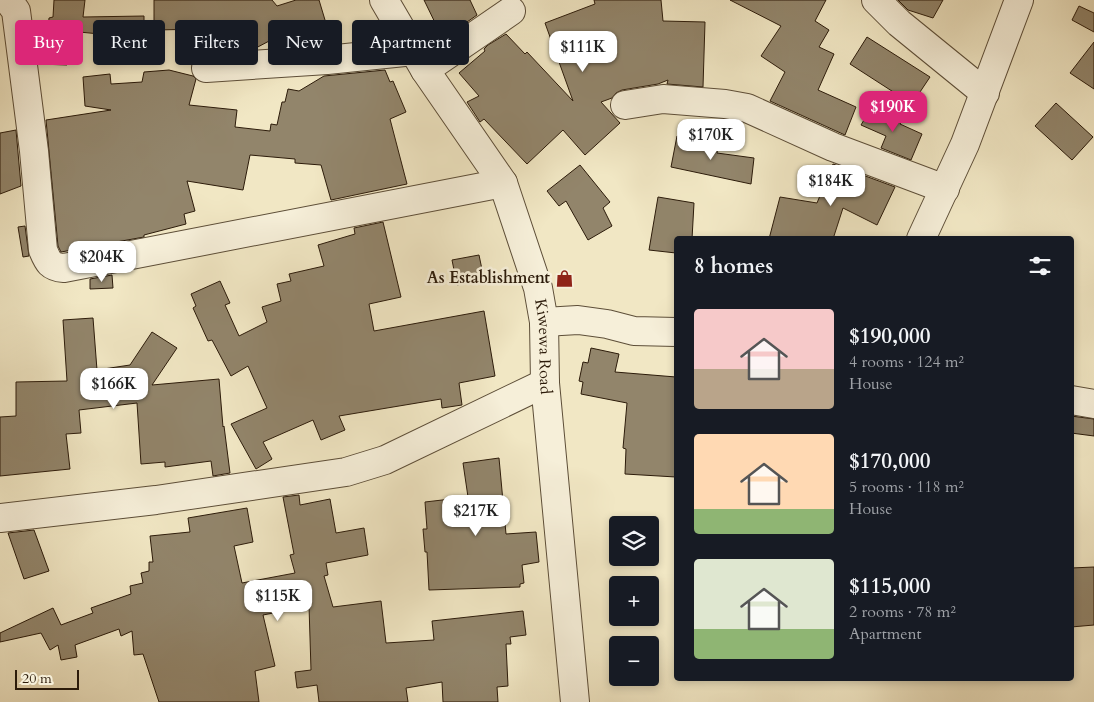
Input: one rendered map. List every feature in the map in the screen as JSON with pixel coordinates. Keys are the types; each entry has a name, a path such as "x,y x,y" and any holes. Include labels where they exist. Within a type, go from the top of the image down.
{"street":[{"path":"8,0 16,11 34,151 43,250 47,261 55,267 64,268 503,183"},
{"name":"Kiwewa Road","path":"384,0 396,20"},
{"path":"876,0 899,23 985,93"},
{"path":"922,236 965,144 1019,0"},
{"path":"469,34 511,11"},
{"path":"206,68 327,60 352,60"},
{"name":"Kiwewa Road","path":"423,65 503,183 538,288 544,322 545,383 575,702"},
{"path":"625,105 663,99 725,104 747,108 833,148 945,189"},
{"path":"544,322 578,320 607,324 634,331 674,332"},
{"path":"0,518 156,500 346,472 385,460 545,383"},
{"path":"1074,401 1094,404"}],"building":[{"path":"54,0 85,0 83,17 144,16 144,20 93,20 93,33 83,32 83,20 49,20 49,18 53,17"},
{"path":"154,0 272,0 277,6 296,0 319,0 325,20 268,20 268,42 258,47 258,20 175,20 175,30 165,30 165,20 154,20"},
{"path":"424,0 470,0 477,15 469,21 434,20"},
{"path":"594,0 661,0 663,21 705,22 703,87 667,84 668,80 658,84 622,90 612,98 601,102 620,123 585,155 563,130 527,164 484,119 480,122 467,102 479,96 459,73 485,51 484,49 488,45 506,34 525,54 527,52 573,101 545,23 595,4"},
{"path":"730,0 826,0 815,21 829,30 819,47 834,54 818,90 856,107 845,135 770,101 785,72 761,56 781,26"},
{"path":"898,0 943,0 933,18 908,10"},
{"path":"1079,6 1094,13 1094,32 1072,20"},
{"path":"867,37 930,77 912,104 850,64"},
{"path":"1094,42 1094,89 1070,73"},
{"path":"169,70 193,76 196,79 189,105 237,110 235,127 270,131 271,124 277,125 282,102 285,102 288,89 299,91 324,76 385,70 390,82 393,81 406,112 390,119 407,184 331,200 321,165 295,163 295,159 250,155 243,190 187,181 195,211 184,214 186,224 144,235 144,237 61,252 58,246 46,120 111,110 85,106 83,77 110,74 111,84 142,82 144,72"},
{"path":"1056,103 1093,137 1072,160 1035,126"},
{"path":"871,108 905,116 900,124 922,134 911,160 881,148 886,136 861,125"},
{"path":"16,130 21,186 0,194 0,133"},
{"path":"677,136 718,145 717,153 754,158 751,184 671,167"},
{"path":"833,164 895,187 877,225 843,208 834,236 770,236 780,197 817,203"},
{"path":"580,165 610,202 603,208 612,226 588,240 566,201 559,206 547,191"},
{"path":"658,197 694,203 692,236 674,236 674,253 649,250"},
{"path":"383,222 401,297 369,304 374,331 484,311 495,376 459,383 462,405 442,408 441,399 339,416 345,430 321,440 313,420 263,442 272,459 256,469 231,424 267,408 248,366 231,376 212,340 208,341 193,308 196,306 191,294 220,281 230,303 225,305 239,336 267,322 262,307 281,301 277,284 291,281 289,274 324,266 318,245 355,234 354,228"},
{"path":"25,226 29,256 23,257 18,227"},
{"path":"479,255 484,279 457,285 452,260"},
{"path":"112,275 113,288 90,289 90,279"},
{"path":"93,318 97,370 130,365 152,332 177,348 152,385 219,379 223,427 230,473 213,476 211,461 165,467 165,462 141,464 137,403 79,410 81,433 66,434 70,469 0,476 0,417 16,416 16,382 67,381 63,320"},
{"path":"591,348 619,354 615,372 674,377 674,477 625,474 626,449 623,448 627,403 581,394 583,382 579,381 583,362 588,363"},
{"path":"1074,416 1094,419 1094,436 1074,433"},
{"path":"499,458 506,534 536,532 539,562 522,565 524,583 520,584 520,587 429,590 427,552 425,552 423,529 427,529 425,502 468,497 463,463"},
{"path":"299,495 300,505 330,499 336,533 364,528 368,555 326,563 328,575 324,576 333,607 381,601 386,643 434,640 432,621 523,611 526,635 510,637 511,644 506,644 508,686 497,687 498,702 443,702 442,682 406,688 408,702 319,702 317,685 297,688 295,672 311,670 309,606 263,615 275,666 255,671 259,702 159,702 143,654 134,655 132,631 121,636 119,629 75,645 77,657 61,660 58,645 50,650 41,633 0,642 0,633 53,608 61,625 93,613 91,608 131,594 130,586 143,583 141,573 149,571 149,562 153,562 150,536 190,532 188,518 247,508 253,542 234,546 242,583 295,573 290,555 294,554 283,497"},
{"path":"34,530 49,571 24,579 8,533"},
{"path":"1094,567 1094,625 1074,627 1074,568"}],"place":[{"name":"As Establishment","path":"564,278"}]}
